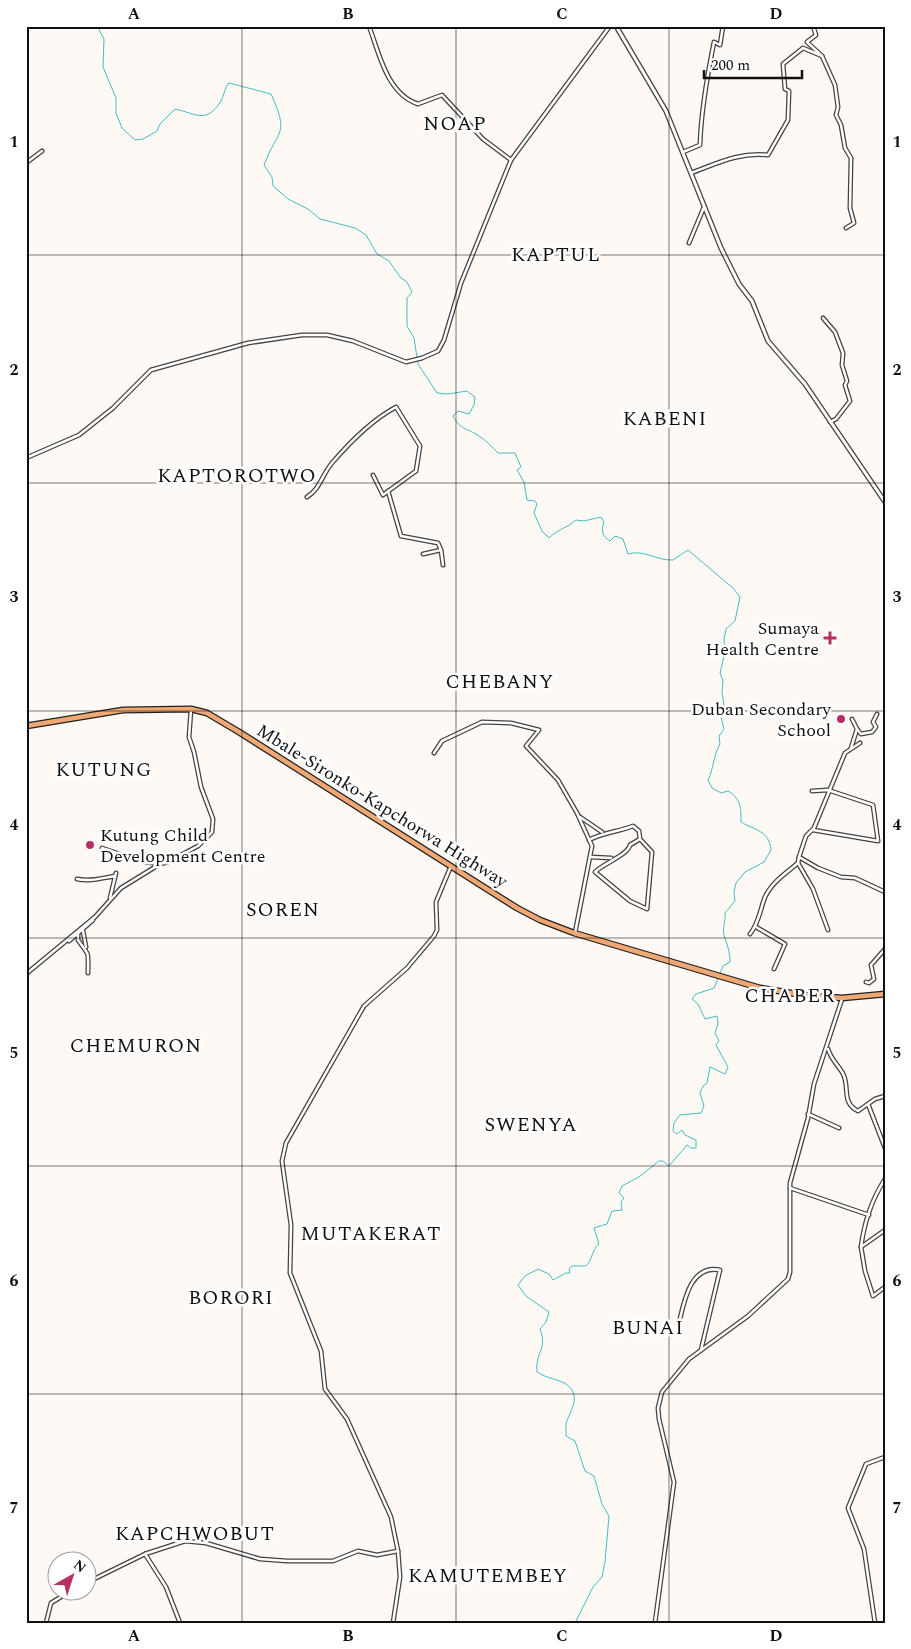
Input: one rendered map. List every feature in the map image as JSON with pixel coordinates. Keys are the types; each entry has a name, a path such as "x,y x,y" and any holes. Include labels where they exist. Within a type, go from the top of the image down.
{"main road":[{"name":"Mbale-Sironko-Kapchorwa Highway","path":"26,726 116,710 191,708 207,713 239,732 517,908 540,920 574,933 779,992 842,998 885,994"}],"street":[{"path":"369,26 385,70 402,94 418,104 442,95 483,140 511,160"},
{"path":"26,458 79,435 113,408 151,370 248,343 302,335 327,335 353,341 394,359 410,362 438,351 444,340 461,283 511,160 610,26"},
{"path":"616,26 659,99 683,152 704,207 739,284 752,300 768,341 804,384 885,502"},
{"path":"683,152 700,145 700,116 706,77 714,42 720,45 723,26"},
{"path":"813,26 816,35 808,42 822,56 835,85 838,107 836,115 841,125 845,148 852,158 850,208 854,223 846,228"},
{"path":"691,173 737,156 750,153 768,155 788,120 789,91 785,89 783,64 803,48 822,56"},
{"path":"26,163 42,151"},
{"path":"688,243 704,207"},
{"path":"823,318 835,332 843,353 842,364 847,381 845,386 850,401 836,419 830,422"},
{"path":"307,497 316,491 331,464 368,427 396,407 420,446 416,471 383,495 374,475"},
{"path":"388,491 401,536 438,543 443,566"},
{"path":"423,554 441,550"},
{"path":"26,974 95,917 127,883 160,864 168,862 198,846 213,828 213,819 201,787 194,752 188,737 191,708"},
{"path":"852,718 861,734 872,732 876,727 874,722 877,714"},
{"path":"434,753 442,741 482,722 511,723 539,730 526,746 558,780 579,816 592,846 574,933"},
{"path":"850,750 857,729"},
{"path":"828,930 813,889 798,863 799,857 806,836 813,830 845,753 860,743"},
{"path":"812,791 828,790 873,805 878,841 813,830"},
{"path":"579,816 603,833"},
{"path":"590,840 603,833 633,826 639,831 640,839 652,852 647,909 630,901 595,872 613,858"},
{"path":"591,857 620,857 629,849 630,845 640,839"},
{"path":"102,848 140,861 160,864"},
{"path":"799,857 818,868 840,877 855,878 885,892"},
{"path":"750,934 756,927 766,897 776,881 798,863"},
{"path":"393,1623 400,1577 398,1552 391,1517 347,1419 325,1389 321,1351 291,1279 291,1225 282,1156 286,1142 364,1006 406,968 436,934 436,902 451,866"},
{"path":"58,948 83,930 110,901 116,875 95,878 88,882 76,879"},
{"path":"756,927 785,944 774,969"},
{"path":"83,930 89,956 88,973"},
{"path":"78,934 78,940 86,947"},
{"path":"866,982 874,979 871,965 885,949"},
{"path":"655,1623 674,1482 659,1419 659,1400 675,1373 689,1359 748,1316 788,1279 790,1272 790,1188 814,1084 842,998"},
{"path":"827,1047 831,1058 844,1073 846,1100 850,1106 858,1111 885,1096"},
{"path":"868,1104 885,1148"},
{"path":"808,1114 839,1128"},
{"path":"860,1253 864,1226 875,1202 876,1193 885,1179"},
{"path":"790,1188 869,1215"},
{"path":"861,1247 885,1230"},
{"path":"861,1247 865,1270 873,1296 885,1287"},
{"path":"679,1323 687,1293 694,1280 704,1271 720,1270 701,1351"},
{"path":"875,1623 864,1549 848,1508 866,1464 885,1457"},
{"path":"98,1577 145,1554 179,1542 192,1540 260,1558 287,1561 333,1560 358,1551 377,1555 398,1552"},
{"path":"145,1554 166,1587 180,1623"},
{"path":"46,1623 53,1602"}],"waterway":[{"path":"97,26 104,39 103,67 116,98 116,113 122,128 135,140 143,139 157,131 160,124 175,109 200,116 210,113 221,101 229,83 271,94 281,125 264,165 272,177 273,186 288,199 308,209 320,219 355,228 366,235 377,254 389,261 400,277 407,282 412,292 407,298 407,326 414,338 418,364 437,393 448,394 467,391 475,397 474,405 469,414 458,411 453,416 462,427 482,438 498,453 515,453 521,467 517,470 524,482 527,500 535,501 537,504 534,513 542,531 549,538 576,520 584,521 601,517 604,522 602,531 605,537 610,541 615,536 623,539 628,554 640,553 661,559 673,560 688,550 734,589 740,597 735,621 726,629 724,639 725,652 720,673 723,681 724,705 721,717 724,729 719,736 720,744 708,780 712,788 721,793 728,791 736,797 740,808 741,822 764,834 770,843 771,850 764,862 745,872 736,883 735,901 725,913 724,933 730,962 723,966 714,988 696,994 692,999 698,1004 705,1019 717,1016 718,1024 715,1033 719,1041 716,1045 728,1067 725,1074 710,1067 707,1083 703,1086 700,1093 704,1106 701,1113 680,1115 674,1123 673,1131 677,1134 682,1130 685,1135 696,1140 696,1148 691,1148 687,1145 669,1166 663,1161 659,1161 639,1177 622,1186 619,1193 624,1198 621,1202 622,1210 612,1211 607,1224 594,1228 599,1244 586,1266 572,1266 569,1269 570,1273 566,1273 553,1280 549,1274 538,1269 525,1276 518,1285 526,1296 549,1312 546,1322 540,1329 543,1342 538,1359 537,1372 566,1384 574,1394 574,1404 566,1424 566,1436 575,1441 585,1471 594,1476 602,1504 609,1516 602,1577 593,1587 575,1623"}],"place":[{"name":"Sumaya Health Centre","path":"830,638"},
{"name":"Duban Secondary School","path":"841,719"},
{"name":"Kutung Child Development Centre","path":"90,845"}],"district":[{"name":"NOAP","path":"455,124"},
{"name":"KAPTUL","path":"556,255"},
{"name":"KABENI","path":"665,419"},
{"name":"KAPTOROTWO","path":"237,476"},
{"name":"CHEBANY","path":"500,682"},
{"name":"KUTUNG","path":"104,770"},
{"name":"SOREN","path":"283,910"},
{"name":"CHABER","path":"790,996"},
{"name":"CHEMURON","path":"136,1046"},
{"name":"SWENYA","path":"531,1125"},
{"name":"MUTAKERAT","path":"371,1234"},
{"name":"BORORI","path":"231,1298"},
{"name":"BUNAI","path":"648,1328"},
{"name":"KAPCHWOBUT","path":"195,1534"},
{"name":"KAMUTEMBEY","path":"488,1576"}]}
